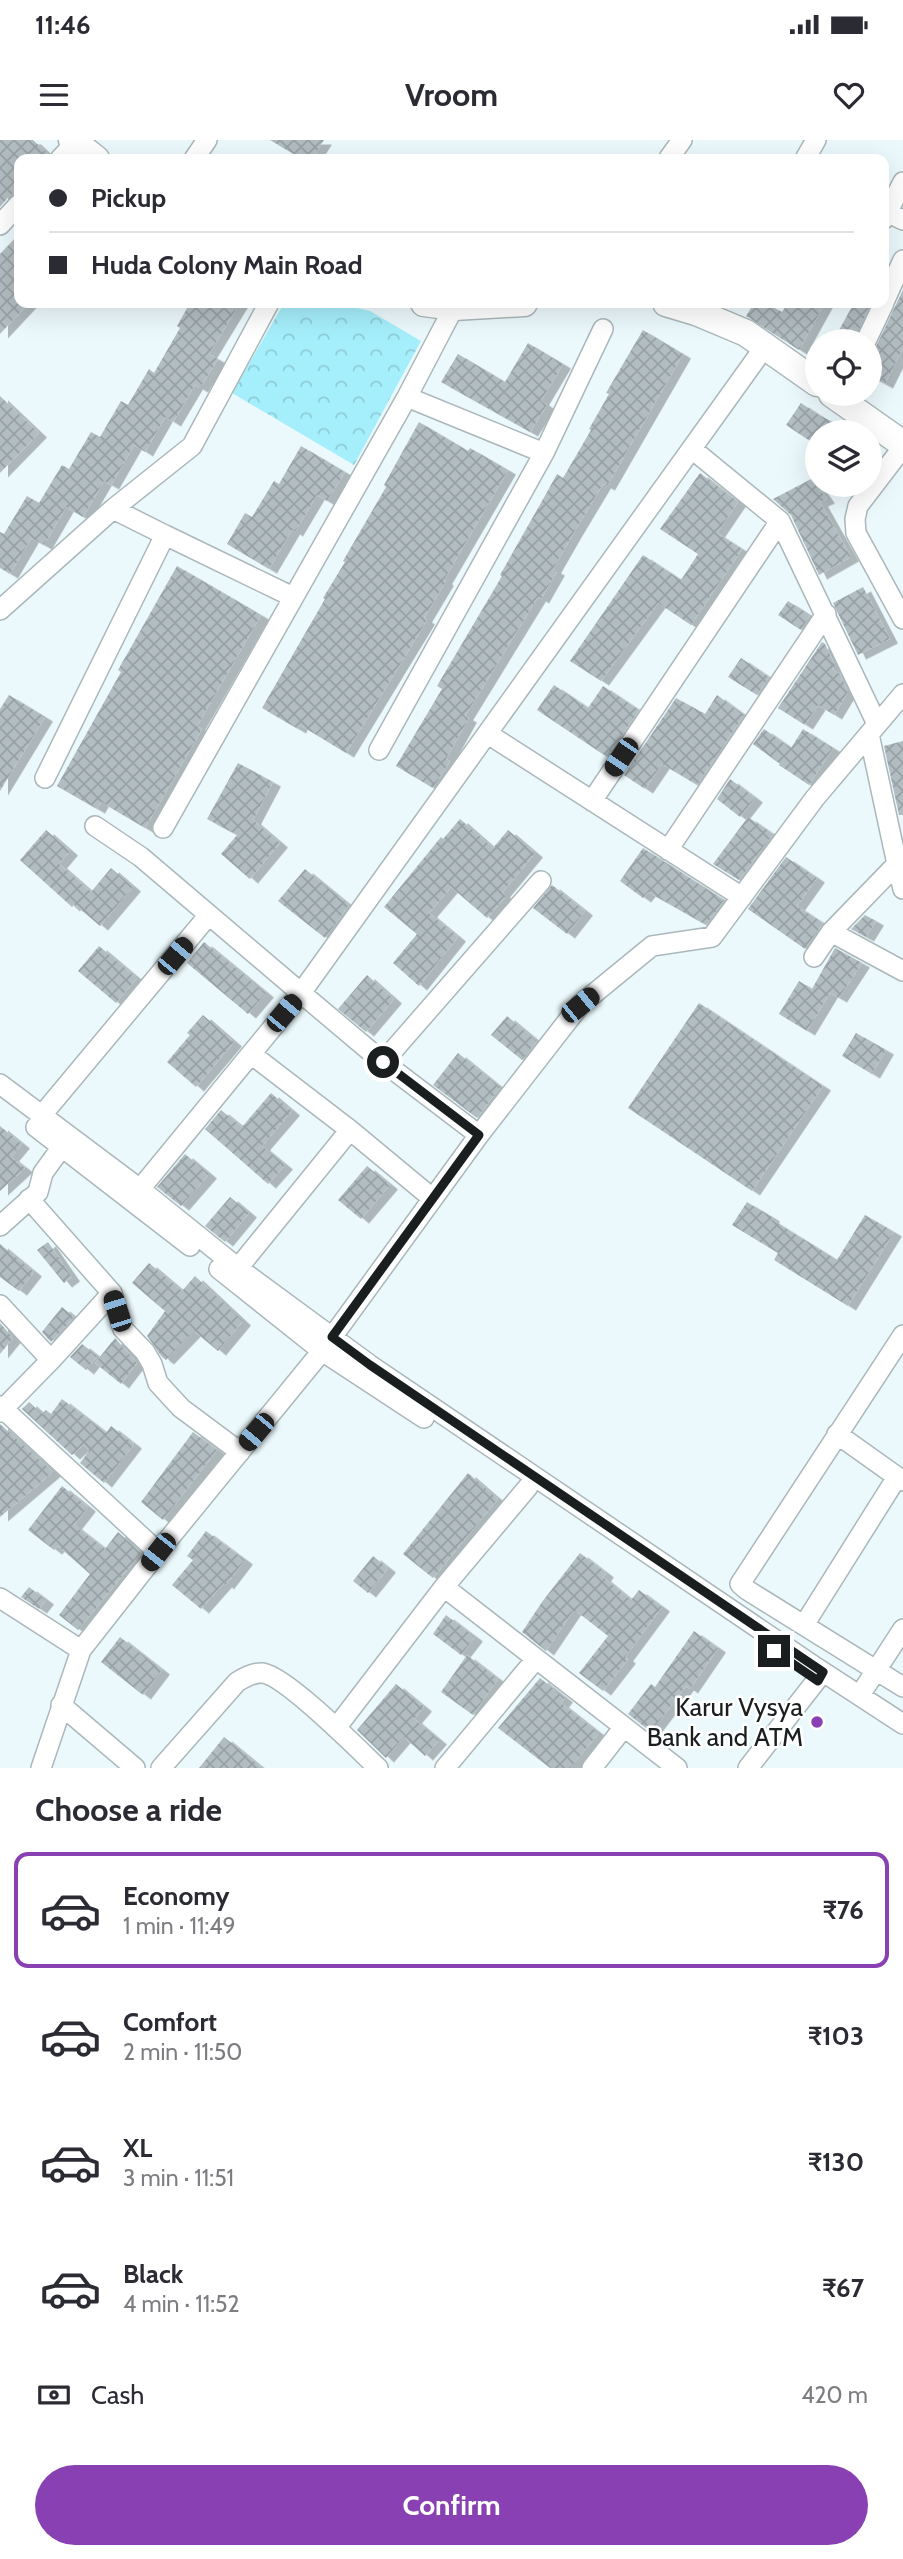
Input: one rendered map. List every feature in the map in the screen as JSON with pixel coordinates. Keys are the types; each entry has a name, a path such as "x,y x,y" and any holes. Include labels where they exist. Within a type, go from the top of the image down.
{"street":[{"path":"891,217 903,182"},
{"path":"0,225 14,210"},
{"path":"889,292 903,260"},
{"path":"0,610 113,509 192,446 266,308"},
{"path":"163,828 407,397 437,308"},
{"path":"683,308 746,333 805,374"},
{"path":"872,329 882,308"},
{"path":"379,750 544,453 603,328"},
{"path":"135,1195 301,993 766,345"},
{"path":"407,397 544,453"},
{"path":"851,406 903,446 858,506 855,519 856,533 903,619"},
{"path":"692,449 780,521 826,614 873,729 903,889"},
{"path":"113,509 293,597"},
{"path":"592,801 780,521"},
{"path":"45,778 165,535"},
{"path":"668,850 826,614"},
{"path":"41,1768 81,1650 327,1344 479,1135 580,1005 652,946 712,937 815,798 903,694"},
{"path":"488,734 742,897"},
{"path":"94,826 141,857 383,1062 479,1135"},
{"path":"814,957 831,932 897,863"},
{"path":"383,1062 541,881"},
{"path":"42,1115 208,916"},
{"path":"831,932 903,971"},
{"path":"251,1054 432,1198"},
{"path":"0,1084 42,1115 65,1141"},
{"path":"0,1099 65,1141 327,1344 528,1487 821,1676 900,1714"},
{"path":"238,1268 349,1130"},
{"path":"0,1226 38,1192 43,1173 65,1141"},
{"path":"135,1195 238,1268 327,1344 381,1373 903,1735"},
{"path":"29,1199 111,1293 123,1329 145,1352 158,1383 181,1408 240,1452"},
{"path":"111,1293 51,1360 1,1409 158,1552"},
{"path":"0,1305 51,1360"},
{"path":"903,1335 740,1584 903,1686"},
{"path":"804,1625 900,1479 837,1434"},
{"path":"336,1728 444,1587 528,1487"},
{"path":"444,1587 677,1768"},
{"path":"0,1598 81,1650"},
{"path":"860,1695 903,1629"},
{"path":"445,1768 536,1659"},
{"path":"161,1768 237,1682 261,1673 276,1677 379,1768"},
{"path":"748,1768 821,1676"},
{"path":"61,1705 135,1768"},
{"path":"592,1768 624,1727"}],"green space":[{"path":"281,308 358,308 370,311 421,341 354,465 232,393"}],"building":[{"path":"0,140 33,140 48,154 14,154 14,193 0,207"},
{"path":"270,140 324,140 315,154 294,154"},
{"path":"14,239 14,308 24,308 0,334 0,254"},
{"path":"903,290 903,348 885,384 882,382 882,334"},
{"path":"187,308 237,308 209,354 218,359 200,388 195,385 173,422 165,417 145,452 134,445 111,485 104,481 83,517 66,507 44,545 31,538 10,574 0,568 0,532 4,534 27,496 39,503 62,465 69,469 91,432 100,437 121,401 128,405 149,369 154,373 180,328 177,326"},
{"path":"751,308 774,308 782,312 785,308 822,308 811,329 805,329 805,339 799,350 746,316"},
{"path":"851,308 869,308 859,329 840,329"},
{"path":"643,330 683,354 607,486 603,484 573,534 553,569 557,571 541,599 538,597 465,716 469,718 446,759 450,761 433,788 396,766 442,689 437,686 502,576 500,575 557,474 563,478 591,430 589,429 609,394 606,393"},
{"path":"528,343 563,364 541,401 547,405 530,432 441,382 458,354 505,382"},
{"path":"0,396 39,433 0,473"},
{"path":"801,403 829,420 805,420 805,438 786,425"},
{"path":"419,422 468,451 470,448 508,470 444,580 446,581 424,618 427,620 346,753 300,725 298,729 262,708 325,599 323,598 386,487 384,485"},
{"path":"301,446 345,472 327,501 317,495 269,569 227,544 245,513 252,517 274,481 279,484"},
{"path":"700,473 738,502 717,533 742,549 691,625 658,603 601,681 570,661 643,555 681,580 698,554 660,529"},
{"path":"805,482 805,497 826,497 827,499 820,502 851,557 819,575 791,515 773,499"},
{"path":"177,566 261,615 197,726 202,729 145,828 101,802 97,809 57,786"},
{"path":"863,587 890,639 858,655 833,603"},
{"path":"788,601 810,615 801,630 778,615"},
{"path":"822,642 836,667 832,669 840,674 848,692 834,715 818,705 805,725 778,708"},
{"path":"741,658 769,677 757,695 728,677"},
{"path":"554,685 588,708 603,686 639,710 607,757 537,710"},
{"path":"9,695 45,717 0,791 0,709"},
{"path":"717,695 744,715 697,785 662,764 645,789 624,775 676,698 705,714"},
{"path":"764,729 791,748 803,729 833,748 809,785 753,744"},
{"path":"903,741 903,815 899,815 884,746"},
{"path":"238,763 273,782 253,820 280,843 250,879 221,854 237,835 207,819"},
{"path":"730,779 755,798 740,817 717,799"},
{"path":"748,817 773,834 739,880 713,864"},
{"path":"460,819 493,848 508,830 535,853 502,893 506,896 487,918 451,887 429,913 458,937 419,986 393,963 417,934 384,907 441,837 443,839"},
{"path":"46,830 70,851 59,864 91,892 111,868 133,887 100,926 74,904 72,907 20,860"},
{"path":"643,848 724,900 706,925 648,892 643,898 620,881"},
{"path":"786,857 817,878 797,906 823,923 805,949 748,909"},
{"path":"305,869 349,905 325,938 278,901"},
{"path":"552,885 585,911 567,934 533,908"},
{"path":"865,915 876,921 866,937 851,929"},
{"path":"204,942 266,993 248,1014 187,963"},
{"path":"99,946 137,978 116,1003 78,971"},
{"path":"835,948 862,963 839,998 830,993 807,1031 779,1014 799,981 812,989"},
{"path":"367,975 394,999 366,1032 338,1009"},
{"path":"699,1003 823,1086 752,1191 628,1108"},
{"path":"203,1015 234,1042 196,1087 167,1062"},
{"path":"507,1016 537,1041 522,1060 491,1035"},
{"path":"856,1033 886,1050 872,1074 842,1056"},
{"path":"458,1053 500,1087 477,1118 433,1085"},
{"path":"271,1093 292,1111 262,1146 285,1165 268,1184 205,1129 221,1110 242,1127"},
{"path":"0,1126 22,1144 11,1157 25,1168 0,1191"},
{"path":"185,1154 209,1174 181,1206 157,1187"},
{"path":"367,1166 390,1185 361,1219 338,1200"},
{"path":"230,1197 249,1213 225,1242 205,1226"},
{"path":"747,1202 837,1260 865,1215 894,1232 848,1306 774,1260 778,1253 732,1225"},
{"path":"48,1242 72,1277 64,1283 37,1250"},
{"path":"0,1244 34,1272 19,1291 0,1277"},
{"path":"149,1263 182,1291 195,1276 243,1321 218,1351 194,1331 166,1360 162,1357 147,1336 165,1311 132,1283"},
{"path":"62,1307 74,1317 51,1342 42,1332"},
{"path":"0,1323 13,1338 0,1354"},
{"path":"115,1338 137,1363 121,1384 95,1363"},
{"path":"82,1344 97,1356 86,1370 70,1357"},
{"path":"62,1399 106,1433 111,1426 134,1444 104,1483 80,1463 89,1451 83,1445 72,1455 22,1409 29,1402 42,1414 46,1410 51,1414"},
{"path":"0,1424 53,1472 0,1517"},
{"path":"193,1432 217,1450 163,1520 141,1502"},
{"path":"468,1473 498,1499 433,1578 403,1554"},
{"path":"62,1486 88,1507 74,1525 105,1549 118,1532 141,1553 78,1630 59,1615 90,1574 58,1546 54,1550 28,1530"},
{"path":"206,1531 245,1560 226,1585 224,1583 201,1609 172,1585 193,1560 187,1556"},
{"path":"580,1553 606,1573 603,1577 631,1600 639,1590 662,1607 603,1691 579,1673 608,1636 576,1611 573,1611 546,1651 522,1632"},
{"path":"373,1556 388,1568 368,1593 353,1581"},
{"path":"29,1587 46,1600 39,1609 21,1597"},
{"path":"446,1615 475,1637 461,1655 433,1634"},
{"path":"694,1631 718,1648 690,1689 686,1686 651,1732 628,1714 651,1684 655,1687"},
{"path":"120,1637 162,1670 143,1695 101,1662"},
{"path":"467,1655 498,1679 473,1715 441,1692"},
{"path":"540,1678 565,1698 561,1703 599,1733 570,1768 550,1768 498,1728"},
{"path":"396,1684 424,1707 414,1719 439,1740 425,1756 404,1737 386,1758 357,1730"},
{"path":"224,1737 262,1768 199,1768"}],"place":[{"name":"Karur Vysya Bank and ATM","path":"817,1722"}],"route":[{"path":"383,1062 479,1135 332,1337 823,1672 818,1681 774,1651"}]}
